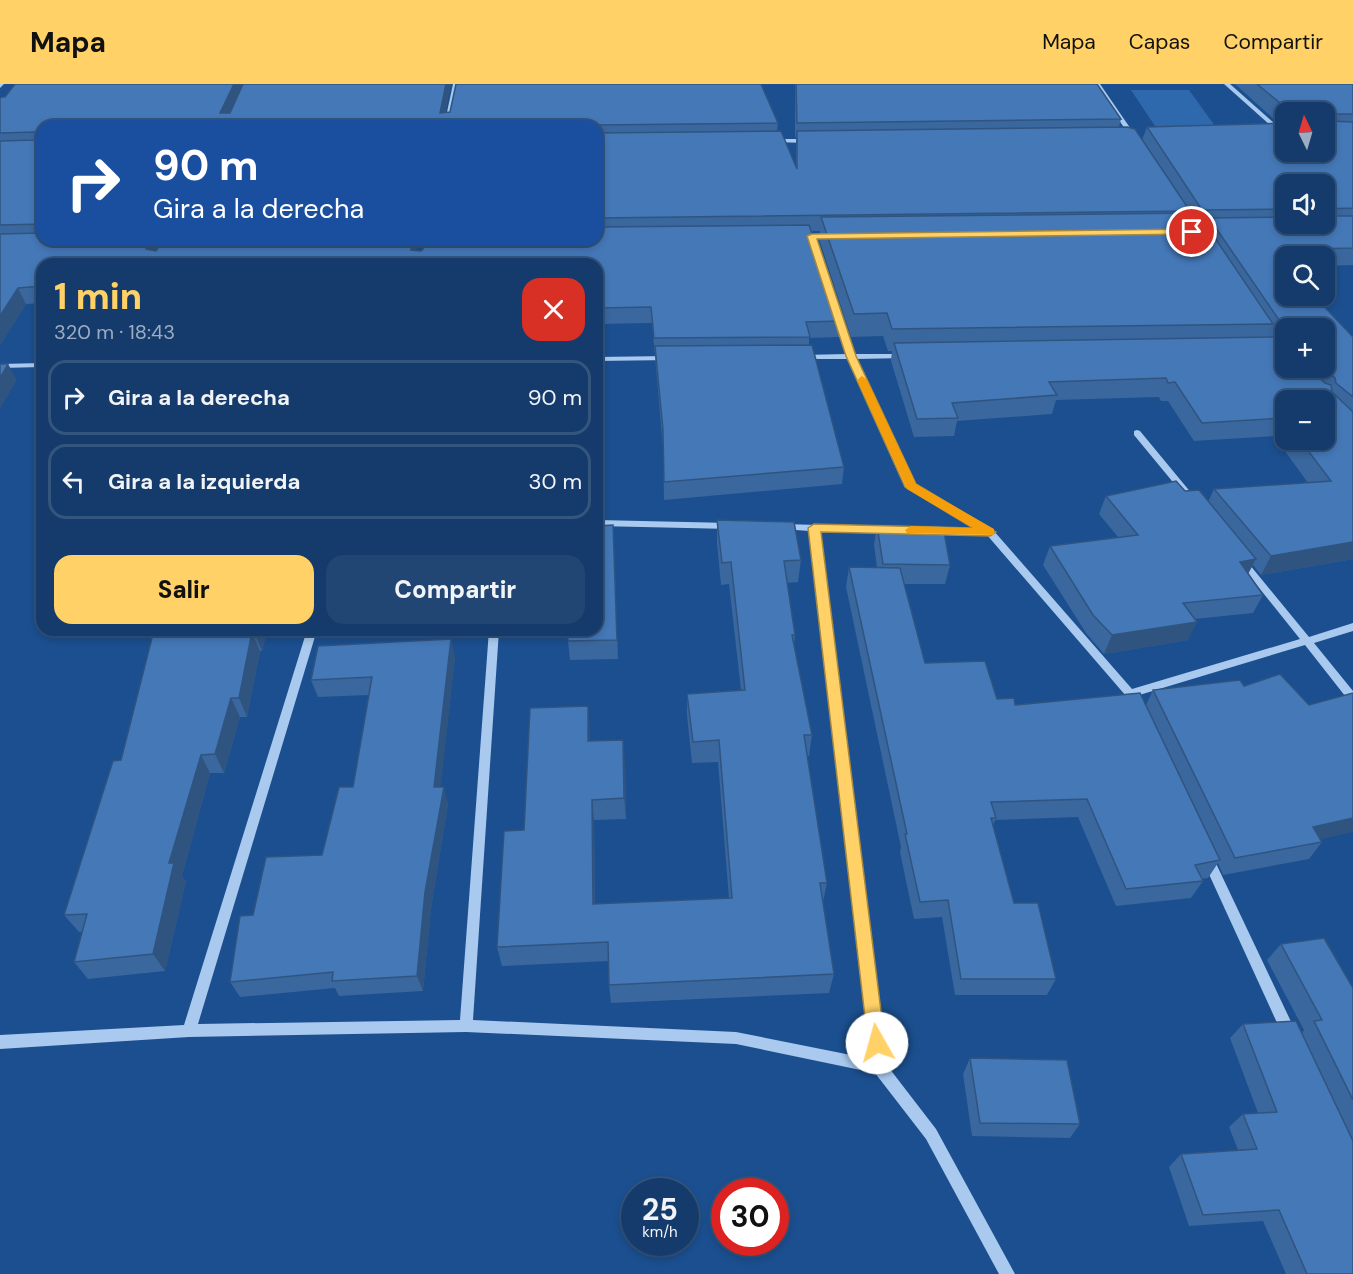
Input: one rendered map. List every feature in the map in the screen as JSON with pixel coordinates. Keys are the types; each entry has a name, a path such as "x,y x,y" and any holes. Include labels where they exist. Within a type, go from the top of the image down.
{"street":[{"path":"448,120 456,84"},
{"path":"1097,84 1139,146"},
{"path":"1227,84 1275,126"},
{"path":"1122,137 1145,136"},
{"path":"761,142 819,141"},
{"path":"812,236 816,247"},
{"path":"788,237 848,236"},
{"path":"833,302 851,356 911,487 990,532 1130,694 1140,715"},
{"path":"793,357 920,356"},
{"path":"603,359 678,358"},
{"path":"0,366 36,365"},
{"path":"1137,433 1204,514"},
{"path":"603,523 746,526"},
{"path":"768,527 896,530"},
{"path":"814,528 879,1067 931,1134 1007,1274"},
{"path":"919,530 990,532"},
{"path":"1234,550 1353,698"},
{"path":"1130,694 1353,627"},
{"path":"189,1031 310,636"},
{"path":"466,1026 494,636"},
{"path":"1201,845 1292,1039"},
{"path":"0,1042 189,1031 466,1026 736,1038 879,1067"}],"shaded area":[{"path":"1131,90 1189,90 1215,126 1155,126"}],"building":[{"path":"15,84 234,84 220,113 230,113 243,84 446,84 440,113 450,112 456,84 761,84 778,123 603,125 603,120 36,120 36,132 0,133 0,98 5,97"},
{"path":"796,84 1097,84 1121,119 797,123"},
{"path":"1257,84 1353,84 1353,114 1335,114 1335,102 1279,102"},
{"path":"1335,121 1353,122 1353,208 1335,209 1335,174 1275,174 1275,209 1202,210 1147,127 1275,123 1275,162 1335,162"},
{"path":"1127,127 1135,129 1190,211 603,218 603,133 781,131 797,169 797,131"},
{"path":"36,140 36,224 0,225 0,141"},
{"path":"1198,213 1273,324 892,329 887,313 854,314 821,217"},
{"path":"1335,216 1353,216 1353,248 1275,246 1275,306 1324,306 1335,318 1278,318 1209,218 1275,217 1275,234 1335,234"},
{"path":"809,225 841,321 806,322 810,337 654,338 651,307 603,308 603,258 36,258 36,286 18,288 0,316 0,234 36,233 36,246 148,246 146,249 156,251 159,246 412,246 411,250 421,251 424,246 603,246 603,227"},
{"path":"1335,318 1353,337 1353,397 1336,383"},
{"path":"1275,337 1275,378 1320,378 1331,385 1332,390 1275,390 1275,418 1202,423 1175,382 1168,383 1166,378 1049,382 1057,395 952,403 958,418 917,419 894,343"},
{"path":"812,345 844,467 664,482 663,430 655,346"},
{"path":"0,364 8,364 0,378"},
{"path":"1335,395 1353,412 1353,542 1271,556 1214,489 1331,481 1308,450 1335,450"},
{"path":"1176,481 1185,491 1199,490 1256,559 1240,562 1263,595 1183,603 1197,622 1112,635 1093,615 1050,546 1138,535 1106,496"},
{"path":"717,520 794,522 801,560 784,561 795,635 792,635 812,735 804,735 827,883 820,883 834,974 609,985 608,942 497,947 504,831 524,830 530,708 588,706 588,741 623,740 624,798 592,800 593,904 732,898 719,740 693,742 687,694 745,690 731,562 722,563"},
{"path":"613,525 617,640 568,641 568,636 603,636 603,526"},
{"path":"877,525 943,526 950,565 883,564"},
{"path":"849,567 900,568 925,663 985,661 997,699 1014,698 1015,705 1140,693 1220,860 1195,865 1203,881 1126,889 1087,799 991,802 996,818 991,818 1014,903 1038,903 1056,979 961,979 948,900 920,902"},
{"path":"152,636 251,636 239,698 231,698 215,754 201,755 169,863 174,863 153,954 74,962 87,914 64,915 113,761 121,760"},
{"path":"451,639 434,787 444,787 425,892 417,976 332,981 333,972 230,982 240,916 253,915 266,857 322,855 339,787 353,787 372,677 311,680 318,646"},
{"path":"1280,674 1309,705 1353,693 1353,818 1313,827 1322,842 1235,858 1153,690 1240,680 1244,686"},
{"path":"1324,938 1353,988 1353,1100 1314,1021 1322,1020 1281,944"},
{"path":"1296,1021 1353,1141 1353,1274 1307,1274 1279,1210 1203,1215 1181,1154 1257,1149 1243,1114 1277,1112 1243,1024"},
{"path":"970,1058 1067,1060 1080,1124 980,1123"}],"slow traffic":[{"path":"862,380 911,487 990,532 911,530"}],"route":[{"path":"877,1043 814,528 990,532 911,487 851,356 812,236 1192,232"}]}
